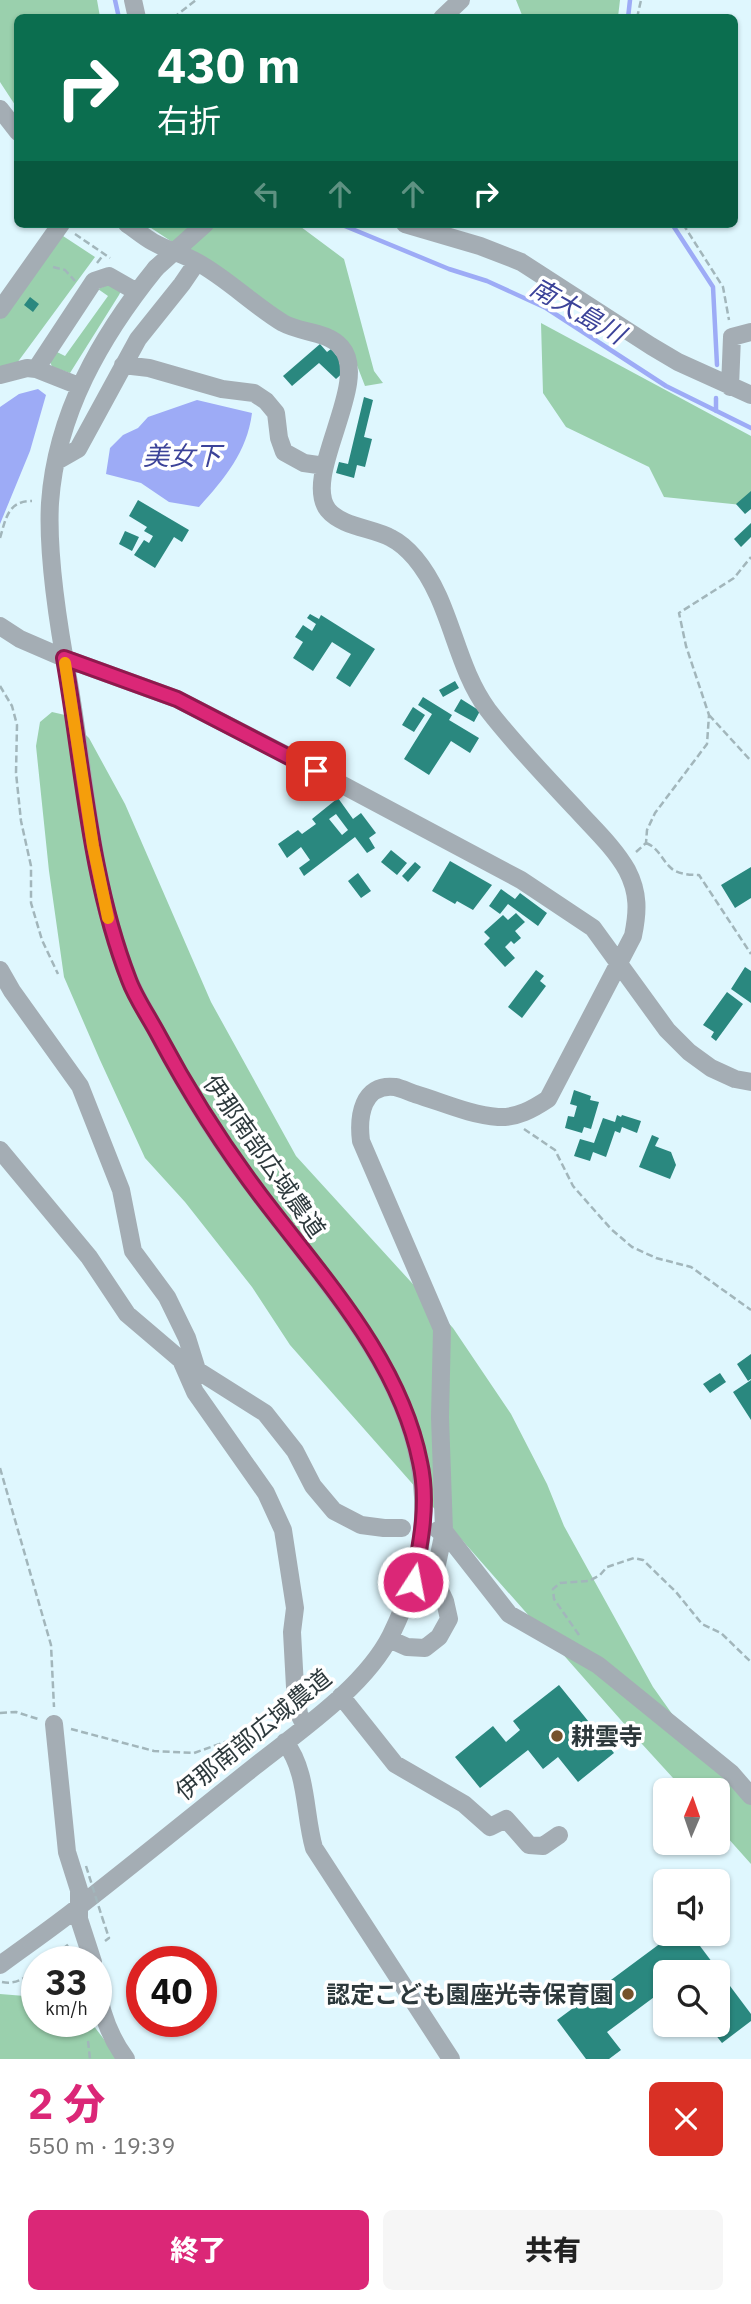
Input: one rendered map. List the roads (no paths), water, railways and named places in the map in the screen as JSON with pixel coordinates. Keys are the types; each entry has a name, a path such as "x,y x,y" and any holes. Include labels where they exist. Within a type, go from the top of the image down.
{"street":[{"path":"446,14 461,0"},
{"path":"0,109 14,127"},
{"path":"0,310 58,228"},
{"path":"133,228 154,243 197,262 284,323 324,336 342,348 350,373 325,467 323,488 329,510 340,519 392,538 414,556 439,597 472,685 488,710 608,843 634,887 638,911 633,936 560,1080 548,1098 533,1109 507,1117 476,1113 394,1087 377,1089 368,1096 360,1112 362,1141 442,1329 440,1531 436,1569 437,1584 449,1619 439,1637 425,1648 407,1647 388,1639"},
{"name":"伊那南部広域農道","path":"0,1965 78,1908 341,1696 388,1639 413,1582 421,1542 424,1488 421,1463 400,1397 377,1354 239,1168 186,1088 130,981 107,913 93,846 64,658 52,558 50,504 57,461 79,386 106,338 156,268 201,228"},
{"path":"419,228 480,246 521,262 651,346 751,395"},
{"path":"57,461 78,449 138,339 197,262"},
{"path":"36,369 94,281 109,276 137,292"},
{"path":"730,387 732,337 751,332"},
{"path":"123,365 149,368 222,389 254,393 266,401 276,413 284,452 304,463 325,467"},
{"path":"0,375 27,368 36,369 79,386"},
{"path":"0,626 20,639 64,658 177,699 521,880 593,929 667,1030 689,1052 711,1068 735,1079 751,1082"},
{"path":"0,970 80,1086 121,1190 133,1251 167,1297 187,1338 197,1370"},
{"path":"0,1150 89,1258 127,1314 181,1360 265,1413 295,1451 313,1486 334,1511 361,1525 402,1528"},
{"path":"181,1360 195,1392 266,1493 283,1530 295,1608 292,1632 295,1687 299,1714 304,1726"},
{"path":"440,1531 509,1614 597,1665 730,1773 751,1796"},
{"path":"341,1696 395,1764 464,1804 490,1827 506,1819 528,1845 542,1846 559,1835"},
{"path":"54,1724 67,1852 79,1890 78,1908 88,1946"},
{"path":"285,1742 294,1754 300,1772 314,1848 451,2059"},
{"path":"730,1773 751,1776"},
{"path":"111,2037 126,2059"}],"water":[{"path":"38,389 46,395 30,451 0,524 0,407 19,394"},
{"name":"美女下","path":"197,400 252,413 240,452 226,475 199,507 169,502 141,483 106,474 110,448 123,435 138,428 148,417"}],"waterway":[{"name":"南大島川","path":"115,0 118,14"},
{"path":"628,14 630,0"},
{"name":"南大島川","path":"350,228 449,269 487,281 546,308 666,386 751,428"},
{"path":"675,228 713,287 717,365"},
{"path":"716,398 716,411"}],"place":[{"name":"耕雲寺","path":"557,1736"},
{"name":"認定こども園座光寺保育園","path":"628,1994"}]}
